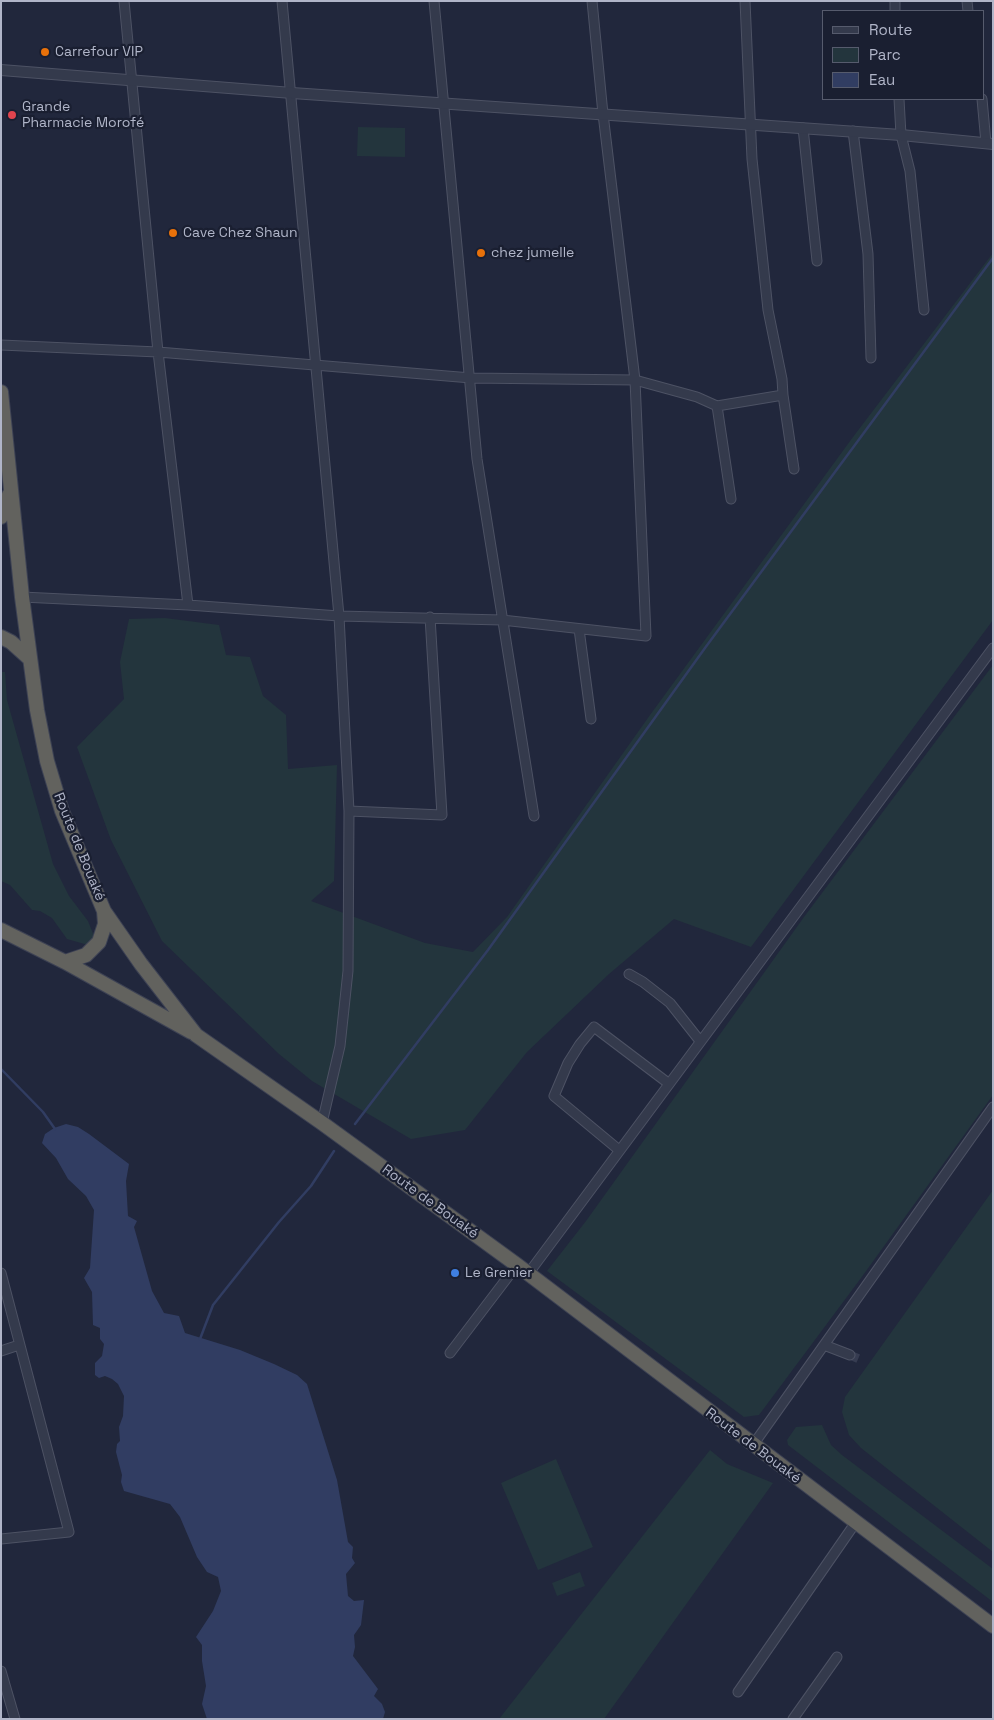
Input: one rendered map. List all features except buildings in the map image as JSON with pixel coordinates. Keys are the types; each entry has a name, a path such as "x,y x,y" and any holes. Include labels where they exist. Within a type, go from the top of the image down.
{"highway":[{"name":"Route de Bouaké","path":"1,392 10,489 30,659 47,761 62,811 104,911 141,964 196,1035 322,1123 522,1269 993,1626"},
{"path":"1,517 10,489"},
{"path":"1,637 11,642 30,659"},
{"path":"65,962 86,956 99,942 106,924 104,911"},
{"path":"1,930 65,962 196,1035"}],"street":[{"path":"124,1 158,352 188,605"},
{"path":"282,1 292,92 339,616 349,811 348,971 340,1046 322,1123"},
{"path":"434,1 471,378 477,459 534,816"},
{"path":"22,597 188,605 339,616 502,620 646,636 635,380 603,114 592,1"},
{"path":"745,1 749,124 768,310 782,379 794,469"},
{"path":"1,70 990,143 982,100"},
{"path":"899,100 901,135 910,171 924,310"},
{"path":"803,128 817,261"},
{"path":"853,132 868,254 872,358"},
{"path":"1,345 158,352 471,378 635,380 697,397 717,406 783,395"},
{"path":"717,406 731,499"},
{"path":"349,811 442,815 430,617"},
{"path":"579,629 590,719"},
{"path":"450,1353 522,1269 619,1150 993,648"},
{"path":"629,974 643,982 670,1003 700,1041"},
{"path":"619,1150 554,1096 568,1062 580,1044 594,1027 668,1082"},
{"path":"753,1445 993,1107"},
{"path":"1,1274 69,1532 1,1539"},
{"path":"1,1351 19,1345"},
{"path":"824,1345 850,1355"},
{"path":"738,1692 856,1522"},
{"path":"793,1719 837,1658"},
{"path":"1,1671 4,1693 15,1719"}],"green space":[{"path":"358,127 405,128 405,157 357,156"},
{"path":"993,253 993,620 751,947 674,919 609,974 527,1052 465,1130 411,1139 312,1081 279,1054 162,941 111,840 77,747 124,699 120,662 129,619 165,618 219,625 226,655 250,657 263,696 286,715 288,769 337,765 334,881 311,901 425,943 473,952 507,917 650,715 853,437"},
{"path":"993,665 993,1095 759,1415 744,1417 547,1271 586,1221 804,917"},
{"path":"1,672 5,672 7,700 53,864 69,896 88,921 94,936 88,945 67,939 52,918 40,911 32,910 10,885 1,881"},
{"path":"993,1190 993,1552 861,1448 849,1435 842,1412 845,1397"},
{"path":"822,1425 831,1445 842,1455 993,1569 993,1602 788,1445 787,1440 796,1427"},
{"path":"710,1450 727,1464 773,1483 604,1719 499,1719"},
{"path":"556,1459 593,1547 538,1570 501,1483"},
{"path":"580,1572 585,1586 557,1596 552,1583"}],"water":[{"path":"66,1124 78,1127 129,1164 126,1181 128,1216 137,1221 134,1227 152,1291 164,1313 179,1316 185,1333 240,1350 274,1364 297,1375 307,1384 337,1480 348,1542 353,1547 352,1558 355,1563 346,1574 348,1596 354,1601 364,1600 361,1625 354,1635 355,1647 353,1656 378,1689 374,1696 382,1704 385,1712 383,1719 207,1719 202,1704 206,1686 202,1661 202,1645 196,1637 213,1611 221,1591 218,1577 207,1572 197,1557 180,1517 170,1504 124,1491 116,1452 117,1444 120,1441 119,1427 123,1416 124,1396 118,1384 112,1379 105,1376 99,1378 95,1375 95,1363 102,1356 104,1344 100,1339 100,1328 93,1325 92,1292 84,1278 90,1268 94,1210 86,1196 68,1179 56,1158 42,1143 45,1134 54,1128"}],"waterway":[{"path":"355,1124 488,950 705,648 993,258"},
{"path":"1,1069 43,1112 55,1129"},
{"path":"200,1339 213,1305 279,1222 311,1186 334,1151"}],"tunnel":[{"path":"850,1355 859,1359"}],"place":[{"name":"Carrefour VIP","path":"45,52"},
{"name":"Grande Pharmacie Morofé","path":"12,115"},
{"name":"Cave Chez Shaun","path":"173,233"},
{"name":"chez jumelle","path":"481,253"},
{"name":"Le Grenier","path":"455,1273"}]}
